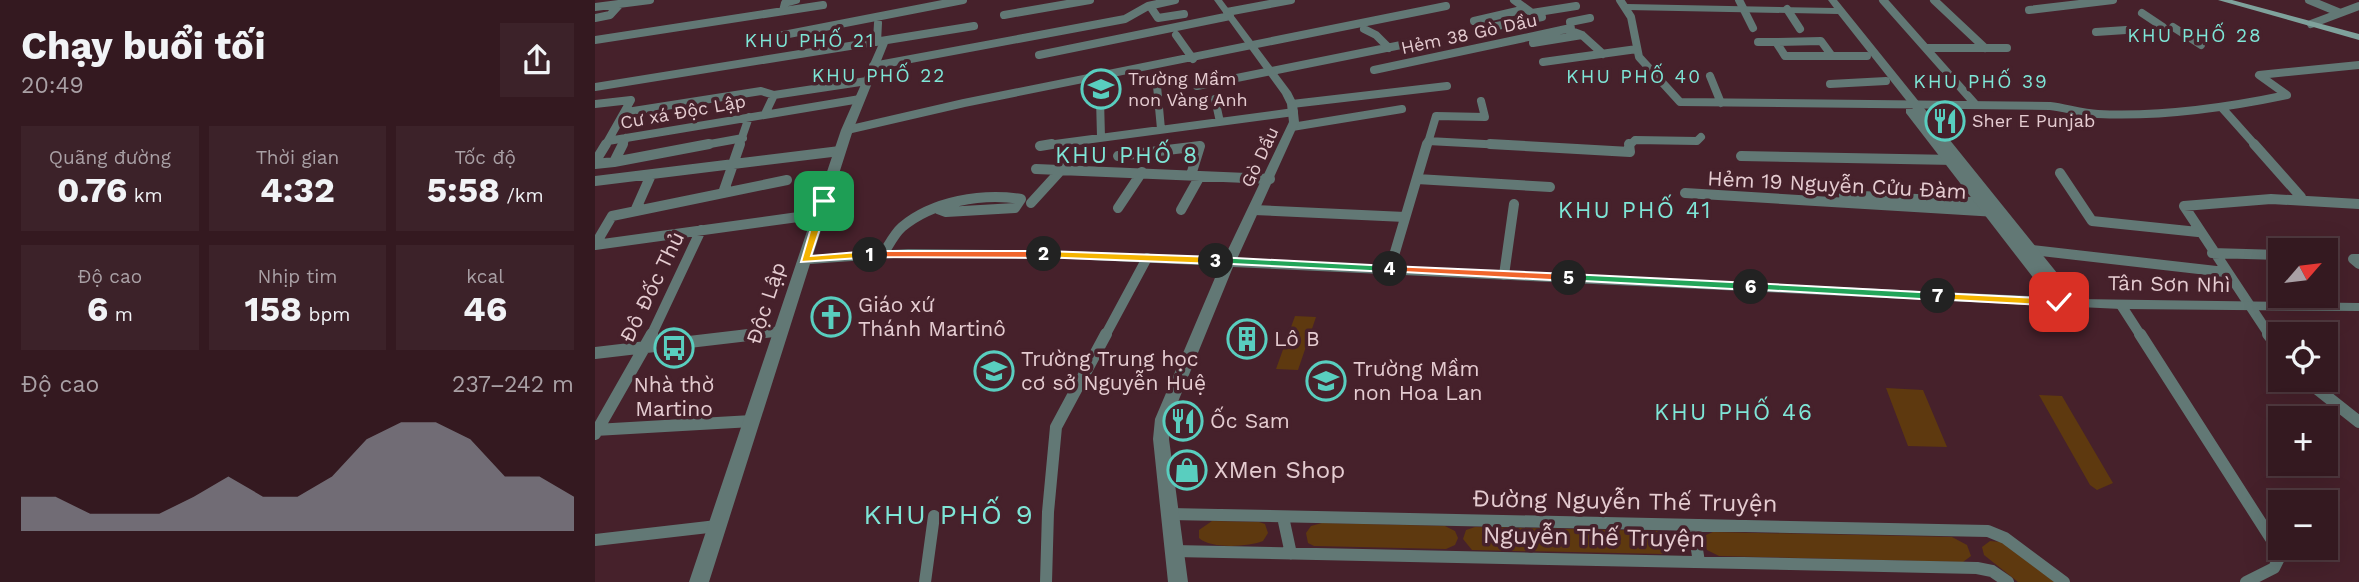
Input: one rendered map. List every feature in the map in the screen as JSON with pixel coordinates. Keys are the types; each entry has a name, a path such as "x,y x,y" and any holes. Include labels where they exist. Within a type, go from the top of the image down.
{"main road":[{"path":"2222,0 2359,37"}],"street":[{"path":"595,6 650,0"},
{"path":"783,11 785,4 796,0"},
{"path":"768,38 963,0"},
{"path":"1004,15 1090,0"},
{"path":"873,66 967,51 1130,16 1147,4 1175,0"},
{"name":"Gò Dầu","path":"1178,582 1161,439 1163,419 1229,261 1293,127 1293,108 1218,0"},
{"path":"1039,55 1291,0"},
{"path":"1514,0 1560,30"},
{"path":"1883,0 1976,105"},
{"path":"1934,0 1985,48"},
{"path":"2029,10 2113,0"},
{"path":"2309,0 2338,12"},
{"path":"595,18 610,15 624,2"},
{"path":"1832,5 1787,9 1742,4 1623,3 1639,57 1680,102 2050,106 2095,113 2139,115 2223,109 2287,95 2259,75 2359,65"},
{"path":"1147,4 1158,18 1184,14"},
{"path":"1742,4 1753,28"},
{"path":"595,40 823,5"},
{"path":"1832,5 1887,81 1912,105 1946,159 2032,250 2074,303"},
{"path":"1832,5 1960,160 2059,302"},
{"path":"847,130 964,103 1445,6"},
{"path":"1474,21 1576,6"},
{"path":"2311,24 2359,6"},
{"path":"1787,9 1800,29"},
{"path":"1482,29 1534,13"},
{"path":"2142,13 2163,27"},
{"path":"1590,18 1570,22 1571,29 1603,54"},
{"path":"878,23 880,42"},
{"path":"595,87 974,26"},
{"path":"2173,27 2201,45"},
{"path":"1364,29 1376,35 1389,48"},
{"name":"Hẻm 38 Gò Dầu","path":"1374,70 1571,29"},
{"path":"2096,32 2126,30"},
{"path":"1175,35 1192,59"},
{"path":"1532,44 1582,35"},
{"path":"1758,42 1821,41 1832,56"},
{"name":"Độc Lập","path":"699,582 847,130 880,42"},
{"path":"1196,86 1416,42"},
{"path":"1776,42 1785,56 1867,55"},
{"path":"1927,48 2007,48"},
{"path":"1543,62 1637,49"},
{"path":"1710,76 1721,103"},
{"path":"627,112 746,93 768,91 774,95 867,81"},
{"path":"1830,83 1887,81"},
{"path":"1157,86 1161,130"},
{"path":"1040,146 1220,122 1356,96 1447,86"},
{"path":"765,114 774,95"},
{"path":"1356,96 1367,114"},
{"name":"Cư xá Độc Lập","path":"608,141 860,99"},
{"path":"1100,99 1101,137"},
{"path":"1215,99 1220,122"},
{"path":"595,104 631,100 627,112 595,163"},
{"path":"1390,269 1436,116 1485,117 1481,102"},
{"path":"1293,127 1402,109"},
{"path":"2223,109 2301,197"},
{"path":"723,193 749,117"},
{"path":"1428,141 1630,152 1629,144 1635,140 1697,141 1701,137"},
{"path":"614,162 625,138"},
{"path":"595,163 614,162 743,138"},
{"path":"1118,156 1200,146 1196,176 1181,210"},
{"path":"595,181 841,151"},
{"path":"1741,156 1960,160"},
{"path":"1036,169 1063,168 1270,179"},
{"path":"883,254 899,229 920,214 987,197 1008,195 1026,201 1063,168"},
{"path":"1118,208 1142,173"},
{"path":"2060,173 2092,220 2097,223 2198,232"},
{"path":"635,211 651,175"},
{"path":"1417,179 1550,187"},
{"path":"595,245 612,216 787,180"},
{"name":"Hẻm 19 Nguyễn Cửu Đàm","path":"1685,193 1991,208"},
{"path":"2268,333 2183,206 2224,200 2301,197 2359,204"},
{"path":"920,214 922,202"},
{"path":"1504,275 1514,204"},
{"path":"1254,210 1405,218"},
{"path":"595,245 820,214"},
{"name":"Đô Đốc Thủ","path":"596,431 646,346 701,230"},
{"path":"2032,250 2175,264 2225,272"},
{"name":"Tân Sơn Nhì","path":"805,260 883,254 979,253 1147,258 2121,305 2359,307"},
{"path":"2212,253 2268,255"},
{"path":"1046,582 1048,512 1058,421 1147,258"},
{"path":"2121,305 2277,548 2280,556 2274,568 2246,582"},
{"path":"595,353 782,331"},
{"path":"2321,392 2359,422"},
{"path":"596,431 752,421"},
{"name":"Đường Nguyễn Thế Truyện","path":"1170,514 1988,531 2005,538 2064,582"},
{"path":"925,582 935,516"},
{"path":"1283,517 1291,554"},
{"path":"1693,525 1699,562"},
{"path":"595,540 717,526"},
{"name":"Nguyễn Thế Truyện","path":"1174,551 1980,569 1996,573 2008,582"}],"shaded area":[{"path":"1295,316 1316,317 1298,370 1276,369"},
{"path":"1886,388 1923,390 1947,447 1908,446"},
{"path":"2039,395 2062,396 2113,483 2097,490 2090,485"},
{"path":"1212,521 1259,522 1265,524 1268,533 1263,541 1249,545 1212,544 1199,538 1199,530"},
{"path":"1322,523 1445,526 1455,531 1458,538 1455,545 1446,549 1314,546 1308,543 1306,533 1311,526"},
{"path":"1475,527 1659,531 1669,538 1672,546 1663,554 1472,550 1463,539 1466,530"},
{"path":"1713,532 1952,537 1967,545 1971,556 1963,562 1719,556 1707,550 1704,541 1706,535"},
{"path":"1990,541 2001,542 2055,582 2018,582 1984,555 1982,547"}],"place":[{"name":"Trường Mầm non Vàng Anh","path":"1101,89"},
{"name":"Sher E Punjab","path":"1945,121"},
{"name":"Giáo xứ Thánh Martinô","path":"831,317"},
{"name":"Lô B","path":"1247,339"},
{"name":"Nhà thờ Martino","path":"674,348"},
{"name":"Trường Trung học cơ sở Nguyễn Huệ","path":"994,371"},
{"name":"Trường Mầm non Hoa Lan","path":"1326,381"},
{"name":"Ốc Sam","path":"1183,421"},
{"name":"XMen Shop","path":"1187,470"}],"district":[{"name":"KHU PHỐ 28","path":"2195,35"},
{"name":"KHU PHỐ 21","path":"810,40"},
{"name":"KHU PHỐ 22","path":"879,75"},
{"name":"KHU PHỐ 40","path":"1634,76"},
{"name":"KHU PHỐ 39","path":"1981,81"},
{"name":"KHU PHỐ 8","path":"1127,155"},
{"name":"KHU PHỐ 41","path":"1635,210"},
{"name":"KHU PHỐ 46","path":"1734,412"},
{"name":"KHU PHỐ 9","path":"949,514"}],"route":[{"path":"824,201 805,260 908,253 1070,255 2059,302"}]}
